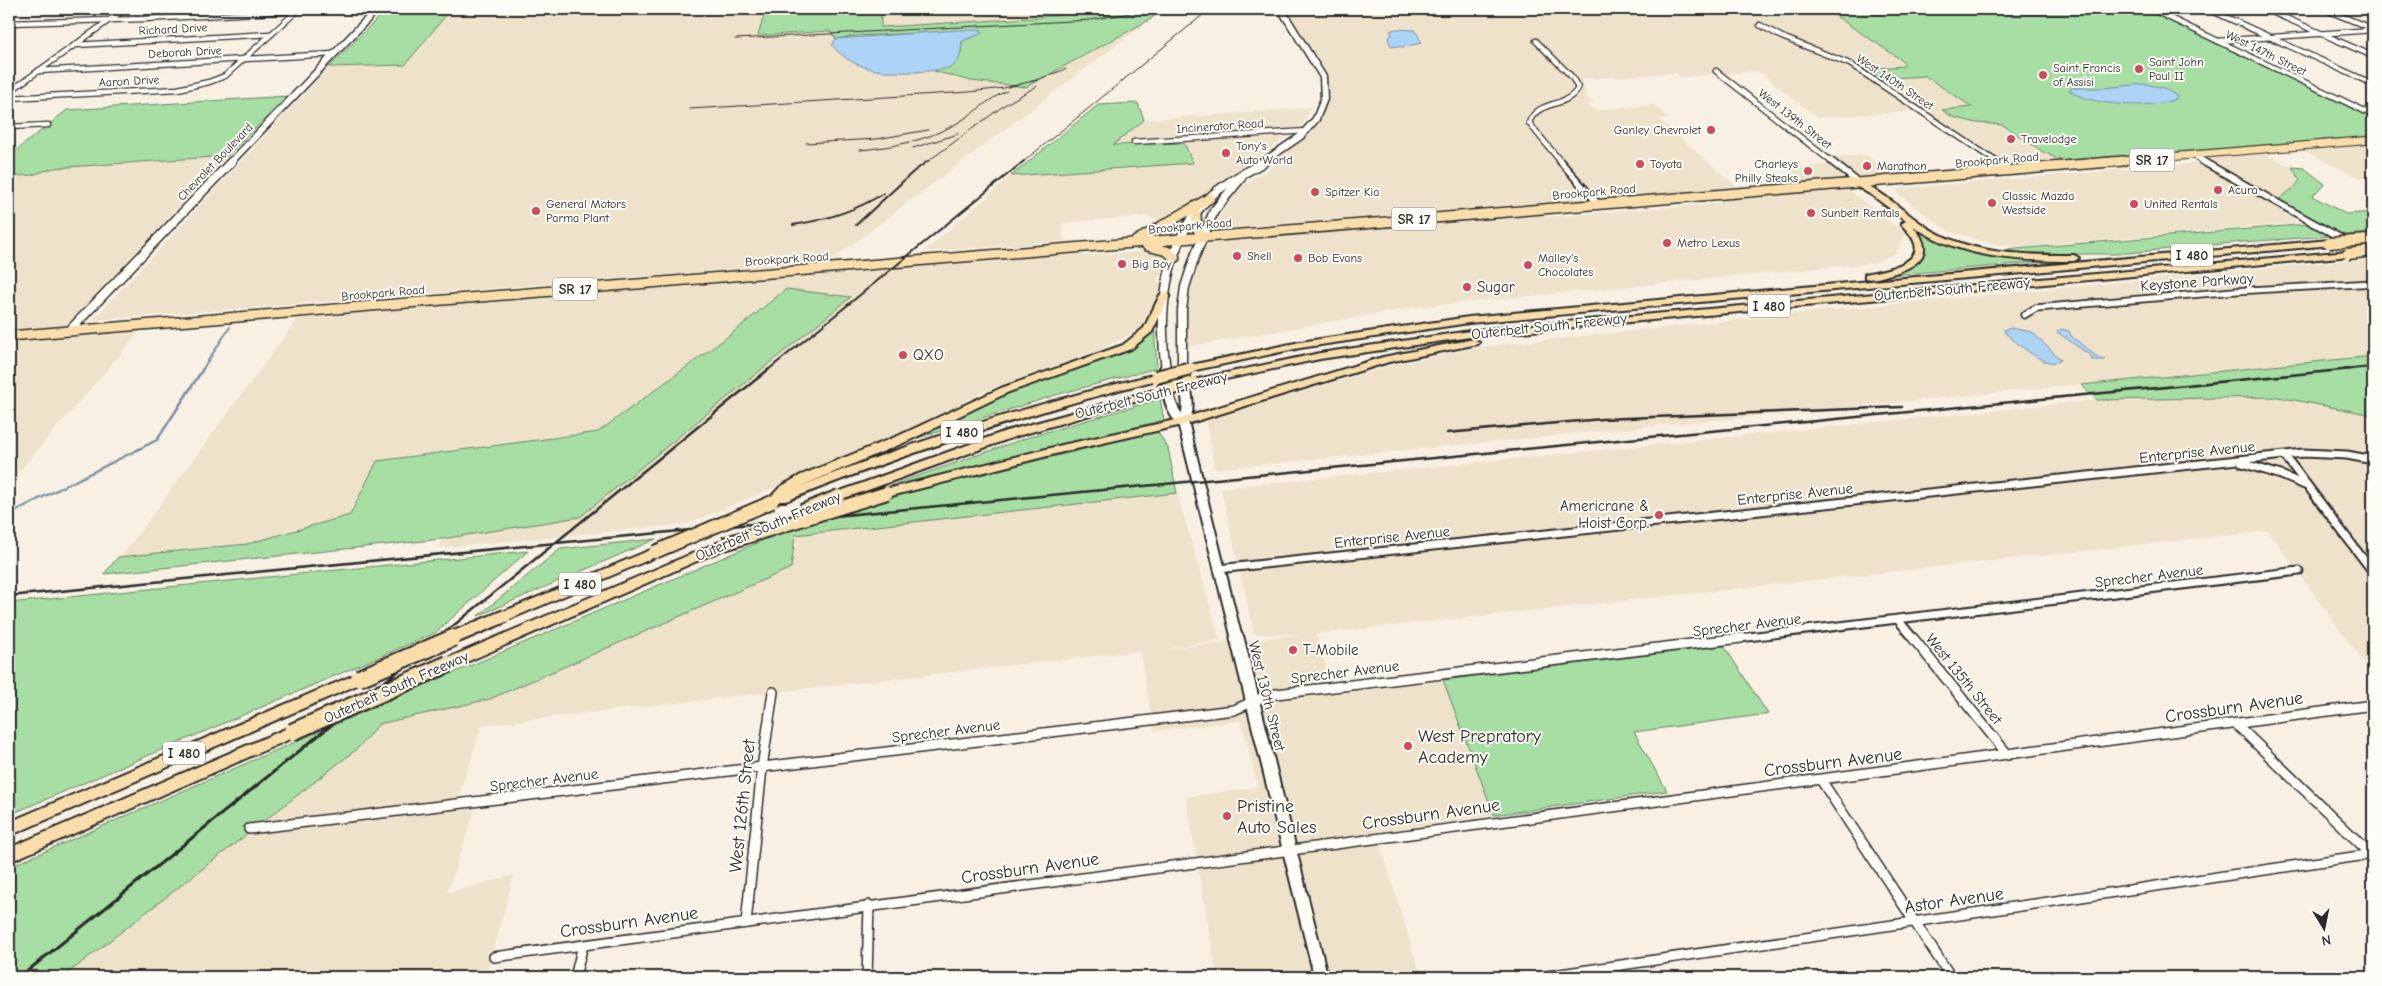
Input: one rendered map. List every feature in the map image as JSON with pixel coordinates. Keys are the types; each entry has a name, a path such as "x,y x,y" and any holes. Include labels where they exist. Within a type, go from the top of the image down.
{"highway":[{"path":"1859,184 1871,189 1925,230 1962,246 2018,256 2112,258 2124,261"},
{"path":"1770,292 1772,288 1781,285 1883,274 1904,268 1915,260 1921,245 1915,233 1862,190 1859,184"},
{"name":"Outerbelt South Freeway","path":"9,829 772,502 857,468 1018,414 1191,368 1300,345 1431,325 1770,292 2371,239"},
{"name":"Outerbelt South Freeway","path":"9,855 721,545 839,496 1010,434 1193,383 1285,363 1435,338 1672,314 2373,251"},
{"path":"772,502 784,490 804,478 904,438 1005,390 1127,347 1148,330 1165,295"},
{"path":"721,545 887,493 1081,444 1183,422 1412,353 1456,344 1672,314"}],"main road":[{"name":"Chevrolet Boulevard","path":"69,331 377,9"},
{"name":"West 130th Street","path":"1281,9 1317,66 1324,83 1324,96 1320,111 1307,131 1272,158 1243,176 1227,183 1198,211 1181,239 1169,278 1165,295 1164,349 1170,398 1174,414 1183,422 1218,570 1321,977"},
{"name":"Brookpark Road","path":"9,336 2373,140"},
{"name":"West 130th Street","path":"1183,422 1188,413 1181,364 1183,297 1214,211 1243,176"},
{"path":"1131,244 1210,198"},
{"path":"1203,238 1197,228 1198,211 1214,211"},
{"path":"1131,244 1167,251 1174,258"},
{"path":"1169,278 1188,280"},
{"path":"1165,295 1183,297"}],"street":[{"path":"9,92 125,9"},
{"path":"9,23 333,9"},
{"name":"West 147th Street","path":"2151,9 2373,115"},
{"path":"2208,9 2373,84"},
{"path":"2265,9 2373,56"},
{"path":"2324,9 2373,30"},
{"name":"Aaron Drive","path":"9,98 196,86 225,76 298,10"},
{"name":"West 140th Street","path":"1760,25 1780,38 1830,54 1850,64 2011,171"},
{"path":"2217,41 2373,30"},
{"name":"Richard Drive","path":"75,45 271,34"},
{"path":"1536,42 1572,77 1578,88 1570,98 1538,110 1531,116 1529,123 1533,130 1599,205"},
{"name":"Deborah Drive","path":"38,71 333,54"},
{"name":"West 139th Street","path":"1716,71 1859,184"},
{"path":"9,127 48,125"},
{"name":"Incinerator Road","path":"1134,142 1307,131"},
{"path":"2194,156 2373,256"},
{"name":"Keystone Parkway","path":"2024,315 2036,308 2373,283"},
{"name":"Enterprise Avenue","path":"1218,570 2303,453 2325,453 2373,460"},
{"path":"2285,456 2373,572"},
{"path":"2237,461 2272,472 2308,487"},
{"name":"Sprecher Avenue","path":"249,829 1234,710 1268,695 1899,621 2299,571"},
{"name":"West 135th Street","path":"1899,621 2008,755"},
{"name":"West 126th Street","path":"746,923 772,692"},
{"name":"Crossburn Avenue","path":"494,957 870,905 1821,780 2373,705"},
{"path":"2236,724 2373,855"},
{"path":"1821,780 1951,977"},
{"name":"Astor Avenue","path":"1540,977 2373,855"},
{"path":"867,977 870,905"},
{"path":"575,977 583,945"}],"shaded area":[{"path":"451,9 790,9 790,11 880,27 881,9 1121,9 1094,13 919,25 1151,19 829,262 93,320 329,67 405,65"},
{"path":"1287,9 1825,9 1903,61 1904,66 1863,69 1877,79 1925,76 1972,108 1943,110 1953,117 1977,123 2003,125 2043,152 2065,163 2002,168 1916,111 1818,118 1758,71 1680,77 1676,73 1582,79 1587,97 1594,103 1586,104 1594,110 1654,105 1670,119 1659,119 1737,187 1217,229 1215,226 1230,199 1244,185 1283,159 1270,160 1302,137 1325,105 1327,84"},
{"path":"1311,108 1302,125 1207,195 1166,221 1151,219 1150,216 1061,223 1064,241 924,252 1011,176 1193,163 1138,146 1137,144 1112,145 1144,120"},
{"path":"2373,143 2373,177 2360,178 2302,150"},
{"path":"2264,153 2292,167 2300,179 2294,188 2279,199 2204,158"},
{"path":"1866,155 1896,177 1806,184 1787,168 1840,164 1832,157"},
{"path":"227,156 64,328 149,321 9,483 9,177 32,175 54,168"},
{"path":"2199,163 2292,215 2296,223 2024,247 1990,243 1948,231 1898,194 1897,189"},
{"path":"1848,189 1905,234 1896,253 1874,263 1417,307 1185,347 1185,311 1191,282 1206,240 1541,211 1546,217 1721,203 1717,199"},
{"path":"1083,250 1084,256 1146,251 1165,255 1162,270 1156,282 1164,283 1158,321 1097,351 985,391 902,434 687,524 439,548 442,539 580,517 786,289 730,335 598,432 377,461 350,515 247,544 118,557 125,552 301,314"},
{"path":"2373,258 2373,356 1214,469 1207,420 1389,366 1480,347 1821,311"},
{"path":"2278,397 2373,415 2373,675 2268,531 1316,634 1334,694 1443,680 1494,815 1376,832 1421,977 1217,977 1186,797 1258,787 1241,721 1154,731 1140,651 482,725 459,796 476,807 447,893 514,875 486,977 63,977 357,749 379,724 490,699 794,535 1177,493 1220,640 1161,649 1300,635 1254,634 1221,488 2097,400"}],"green space":[{"path":"387,9 451,9 405,65 329,67"},
{"path":"790,9 881,9 881,27 1031,18 1121,9 1162,9 1151,19 1026,87 971,81 934,71 953,66 961,52 962,41 975,36 981,30 855,36 836,39 830,31 758,36 765,12 790,11"},
{"path":"1825,9 2146,9 2373,118 2373,136 2062,161 2043,152 2003,125 1977,123 1953,117 1942,110 1972,107 1925,76 1877,79 1862,69 1904,66 1903,61"},
{"path":"288,96 227,156 54,168 32,175 9,177 9,156 67,110"},
{"path":"1138,103 1144,120 1113,145 1184,143 1193,163 1011,176 1098,105"},
{"path":"2292,167 2304,168 2325,184 2312,196 2346,214 2373,212 2373,233 2243,242 2117,254 2031,254 2004,250 2320,223 2279,199 2294,188 2300,180"},
{"path":"1922,231 1957,246 2053,261 1892,275 1920,260 1925,248 1918,232"},
{"path":"786,289 851,297 580,517 442,539 104,574 118,557 247,544 350,515 377,461 598,432 730,335"},
{"path":"1154,327 1157,368 1059,394 912,440 910,438 1008,393 1138,343"},
{"path":"2373,356 2373,415 2278,397 2097,400 2081,385"},
{"path":"1160,399 1164,420 887,490 878,490 1029,437"},
{"path":"1157,431 1168,448 1177,493 795,535 791,568 490,699 379,724 357,749 63,977 9,977 9,867 416,689 785,531 890,497"},
{"path":"656,539 478,616 560,549"},
{"path":"528,551 435,633 9,815 9,603"},
{"path":"1724,646 1768,714 1634,732 1667,791 1494,815 1443,680"}],"water":[{"path":"1395,29 1415,30 1422,43 1403,47 1391,46 1388,39 1392,34 1390,31"},
{"path":"981,30 983,33 962,41 956,63 951,67 938,70 889,72 876,70 852,62 841,55 832,45 836,39"},
{"path":"2145,84 2163,88 2177,96 2176,99 2137,105 2105,103 2091,100 2069,90 2073,88 2103,88"},
{"path":"2011,328 2032,332 2061,360 2048,362 2024,349 2005,333 2004,330"},
{"path":"2061,329 2069,331 2071,336 2096,356 2105,360 2092,360 2091,356 2057,332"}],"waterway":[{"path":"202,370 230,327"},
{"path":"9,514 157,440 203,369"}],"railway":[{"path":"735,39 1090,20 1153,9"},
{"path":"1023,162 1210,9"},
{"path":"1035,80 1066,69"},
{"path":"690,109 969,92 1004,88 1035,80"},
{"path":"1031,82 1035,80"},
{"path":"927,162 1006,104 1037,86"},
{"path":"860,150 897,145 943,131 1007,91"},
{"path":"806,143 877,139 928,130"},
{"path":"913,148 958,134"},
{"path":"856,225 913,172 928,161"},
{"path":"768,370 1024,161"},
{"path":"793,225 840,214 863,205 884,193"},
{"path":"2339,370 2373,367"},
{"path":"555,543 769,369"},
{"path":"555,543 2352,369"},
{"path":"1447,433 1602,419 1902,407"},
{"path":"9,596 555,543"},
{"path":"437,639 555,543"},
{"path":"20,977 439,638"}],"place":[{"name":"Saint John Paul II","path":"2139,69"},
{"name":"Saint Francis of Assisi","path":"2043,75"},
{"name":"Ganley Chevrolet","path":"1711,130"},
{"name":"Travelodge","path":"2011,139"},
{"name":"Tony's Auto World","path":"1226,153"},
{"name":"Toyota","path":"1640,164"},
{"name":"Marathon","path":"1867,166"},
{"name":"Charleys Philly Steaks","path":"1808,171"},
{"name":"Acura","path":"2218,190"},
{"name":"Spitzer Kia","path":"1315,192"},
{"name":"Classic Mazda Westside","path":"1992,203"},
{"name":"United Rentals","path":"2134,204"},
{"name":"General Motors Parma Plant","path":"536,211"},
{"name":"Sunbelt Rentals","path":"1811,213"},
{"name":"Metro Lexus","path":"1667,243"},
{"name":"Shell","path":"1237,256"},
{"name":"Bob Evans","path":"1298,258"},
{"name":"Big Boy","path":"1122,264"},
{"name":"Malley's Chocolates","path":"1528,265"},
{"name":"Sugar","path":"1467,287"},
{"name":"QXO","path":"903,355"},
{"name":"Americrane & Hoist Corp.","path":"1659,515"},
{"name":"T-Mobile","path":"1293,650"},
{"name":"West Prepratory Academy","path":"1408,746"},
{"name":"Pristine Auto Sales","path":"1227,816"}]}
